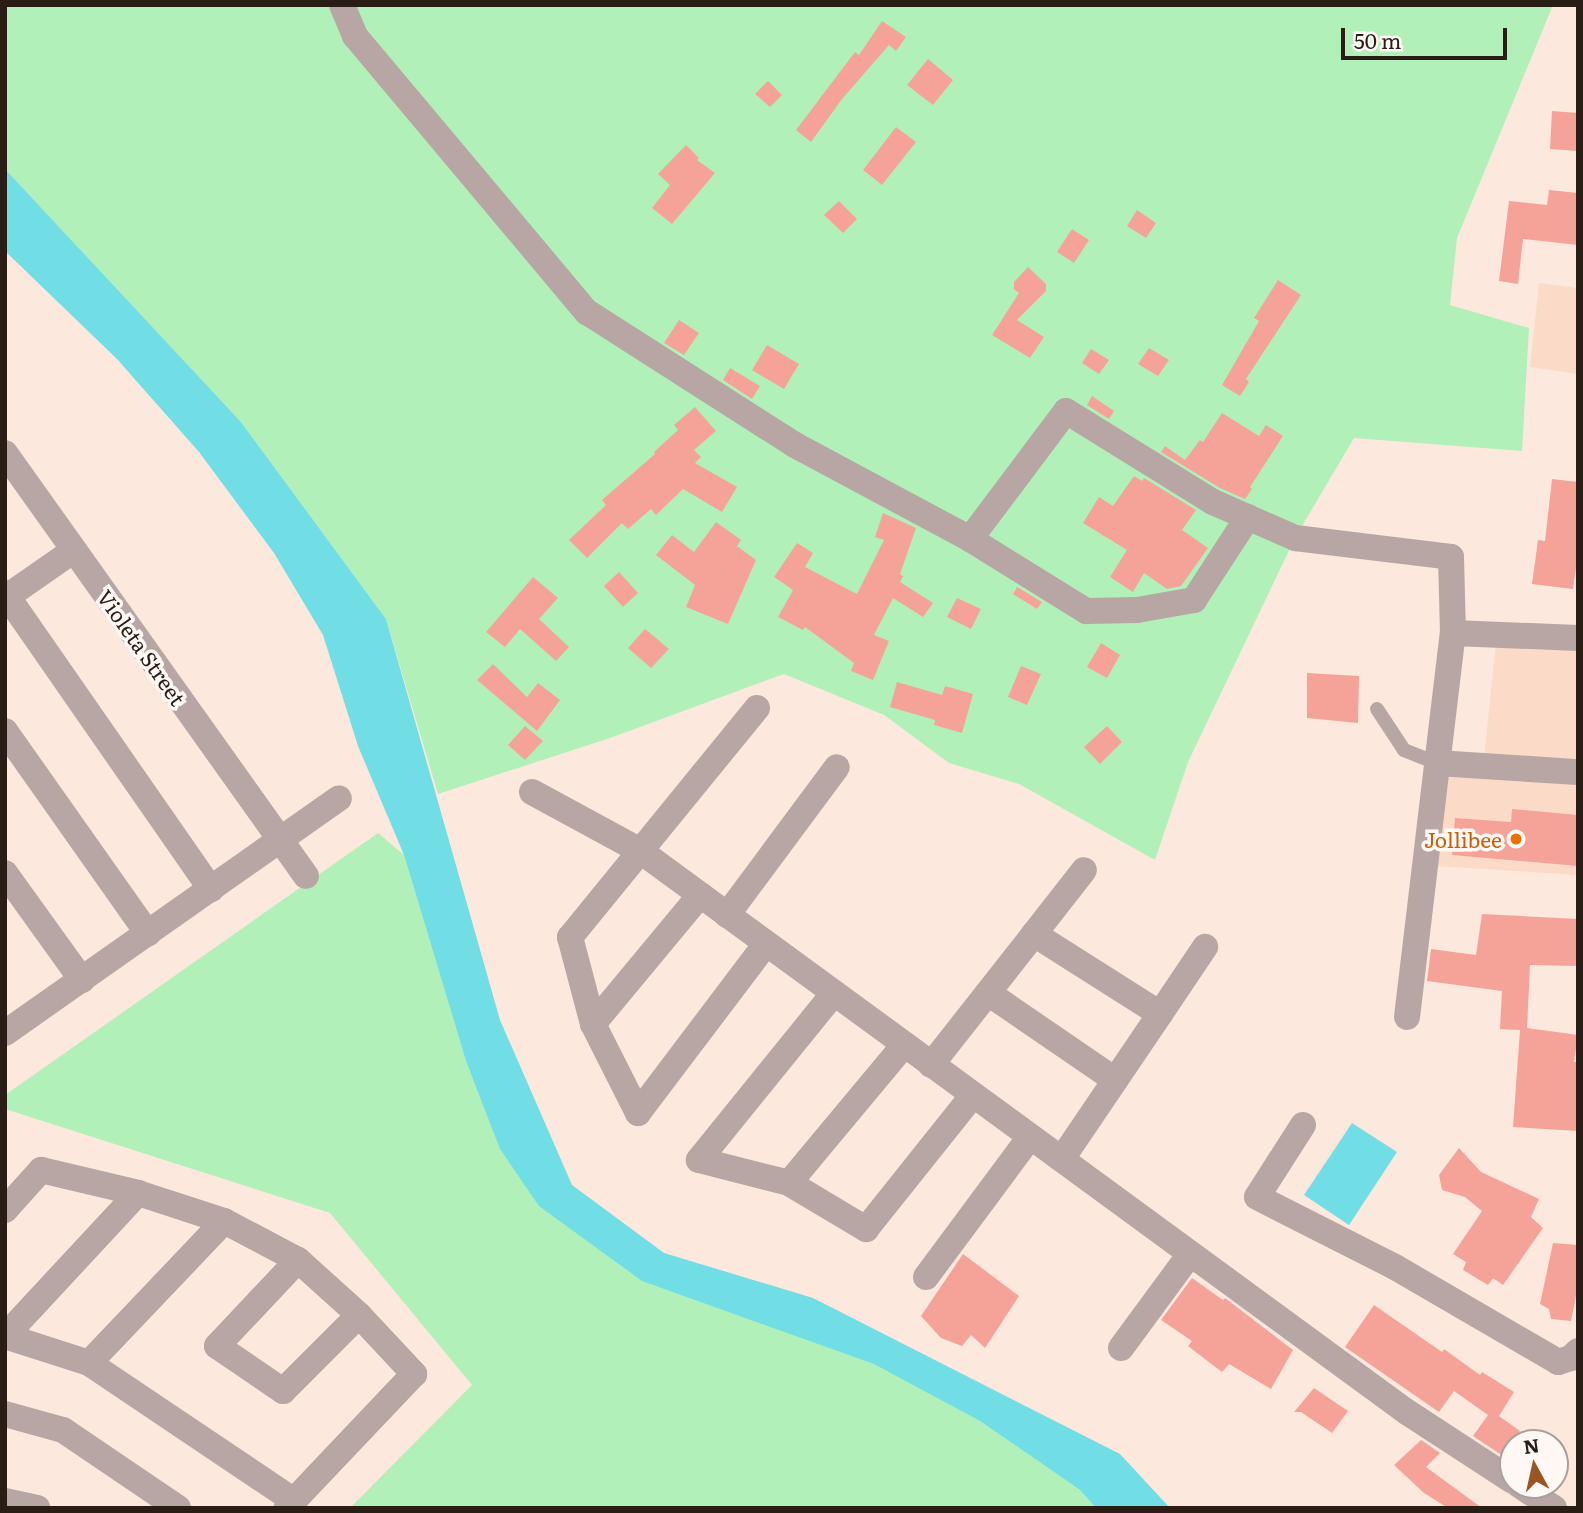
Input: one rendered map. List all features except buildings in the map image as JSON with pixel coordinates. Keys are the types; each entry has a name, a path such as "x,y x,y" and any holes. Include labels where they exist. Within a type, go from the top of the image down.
{"street":[{"path":"342,5 355,36 587,312 795,445 970,539 1086,611 1137,610 1194,600 1248,517"},
{"path":"970,539 1066,411 1213,502 1295,538 1451,557 1453,633 1407,1017"},
{"name":"Violeta Street","path":"5,453 306,876"},
{"path":"74,550 6,596 211,890"},
{"path":"1453,633 1578,638"},
{"path":"757,708 570,937 593,1024 638,1113 766,944"},
{"path":"5,731 148,934"},
{"path":"1437,762 1578,772"},
{"path":"727,915 837,767"},
{"path":"532,792 639,850 1407,1412 1499,1472"},
{"path":"8,1025 82,980 339,799"},
{"path":"931,1065 1084,870"},
{"path":"5,873 82,980"},
{"path":"593,1024 700,895"},
{"path":"1034,934 1160,1014"},
{"path":"1062,1159 1205,947"},
{"path":"834,993 699,1160 789,1183 866,1229 973,1095"},
{"path":"988,993 1115,1080"},
{"path":"789,1183 904,1045"},
{"path":"1303,1125 1257,1197 1395,1267 1558,1362 1572,1358 1578,1351"},
{"path":"926,1277 1030,1137"},
{"path":"5,1210 41,1170 138,1193 224,1221 298,1260 359,1315 414,1374 290,1504 89,1363 5,1336 138,1193"},
{"path":"89,1363 224,1221"},
{"path":"1121,1348 1190,1254"},
{"path":"298,1260 217,1346 283,1391 359,1315"},
{"path":"5,1414 63,1430 178,1508"},
{"path":"5,1501 37,1508"}],"lane":[{"path":"1377,709 1405,750 1437,762"}],"shaded area":[{"path":"1539,283 1578,288 1578,374 1530,367"},
{"path":"1496,643 1578,644 1578,760 1484,757"},
{"path":"1446,772 1578,780 1578,875 1436,866"}],"green space":[{"path":"5,5 1553,5 1457,238 1450,305 1529,328 1522,451 1354,438 1295,538 1188,762 1155,860 1019,784 949,763 884,715 784,674 610,738 438,794 386,619 241,422 5,169"},
{"path":"378,833 404,855 466,1061 539,1206 793,1333 875,1364 980,1421 1080,1490 1096,1508 350,1508 472,1385 330,1213 5,1109 5,1095"}],"water":[{"path":"5,169 241,422 386,619 500,1020 572,1185 664,1253 813,1298 1120,1454 1170,1508 1096,1508 1080,1490 980,1421 874,1364 642,1281 539,1206 500,1149 466,1061 404,855 358,746 323,635 274,553 199,452 117,359 5,251"},
{"path":"1352,1123 1397,1152 1349,1225 1304,1195"}],"place":[{"name":"Jollibee","path":"1516,839"}]}
